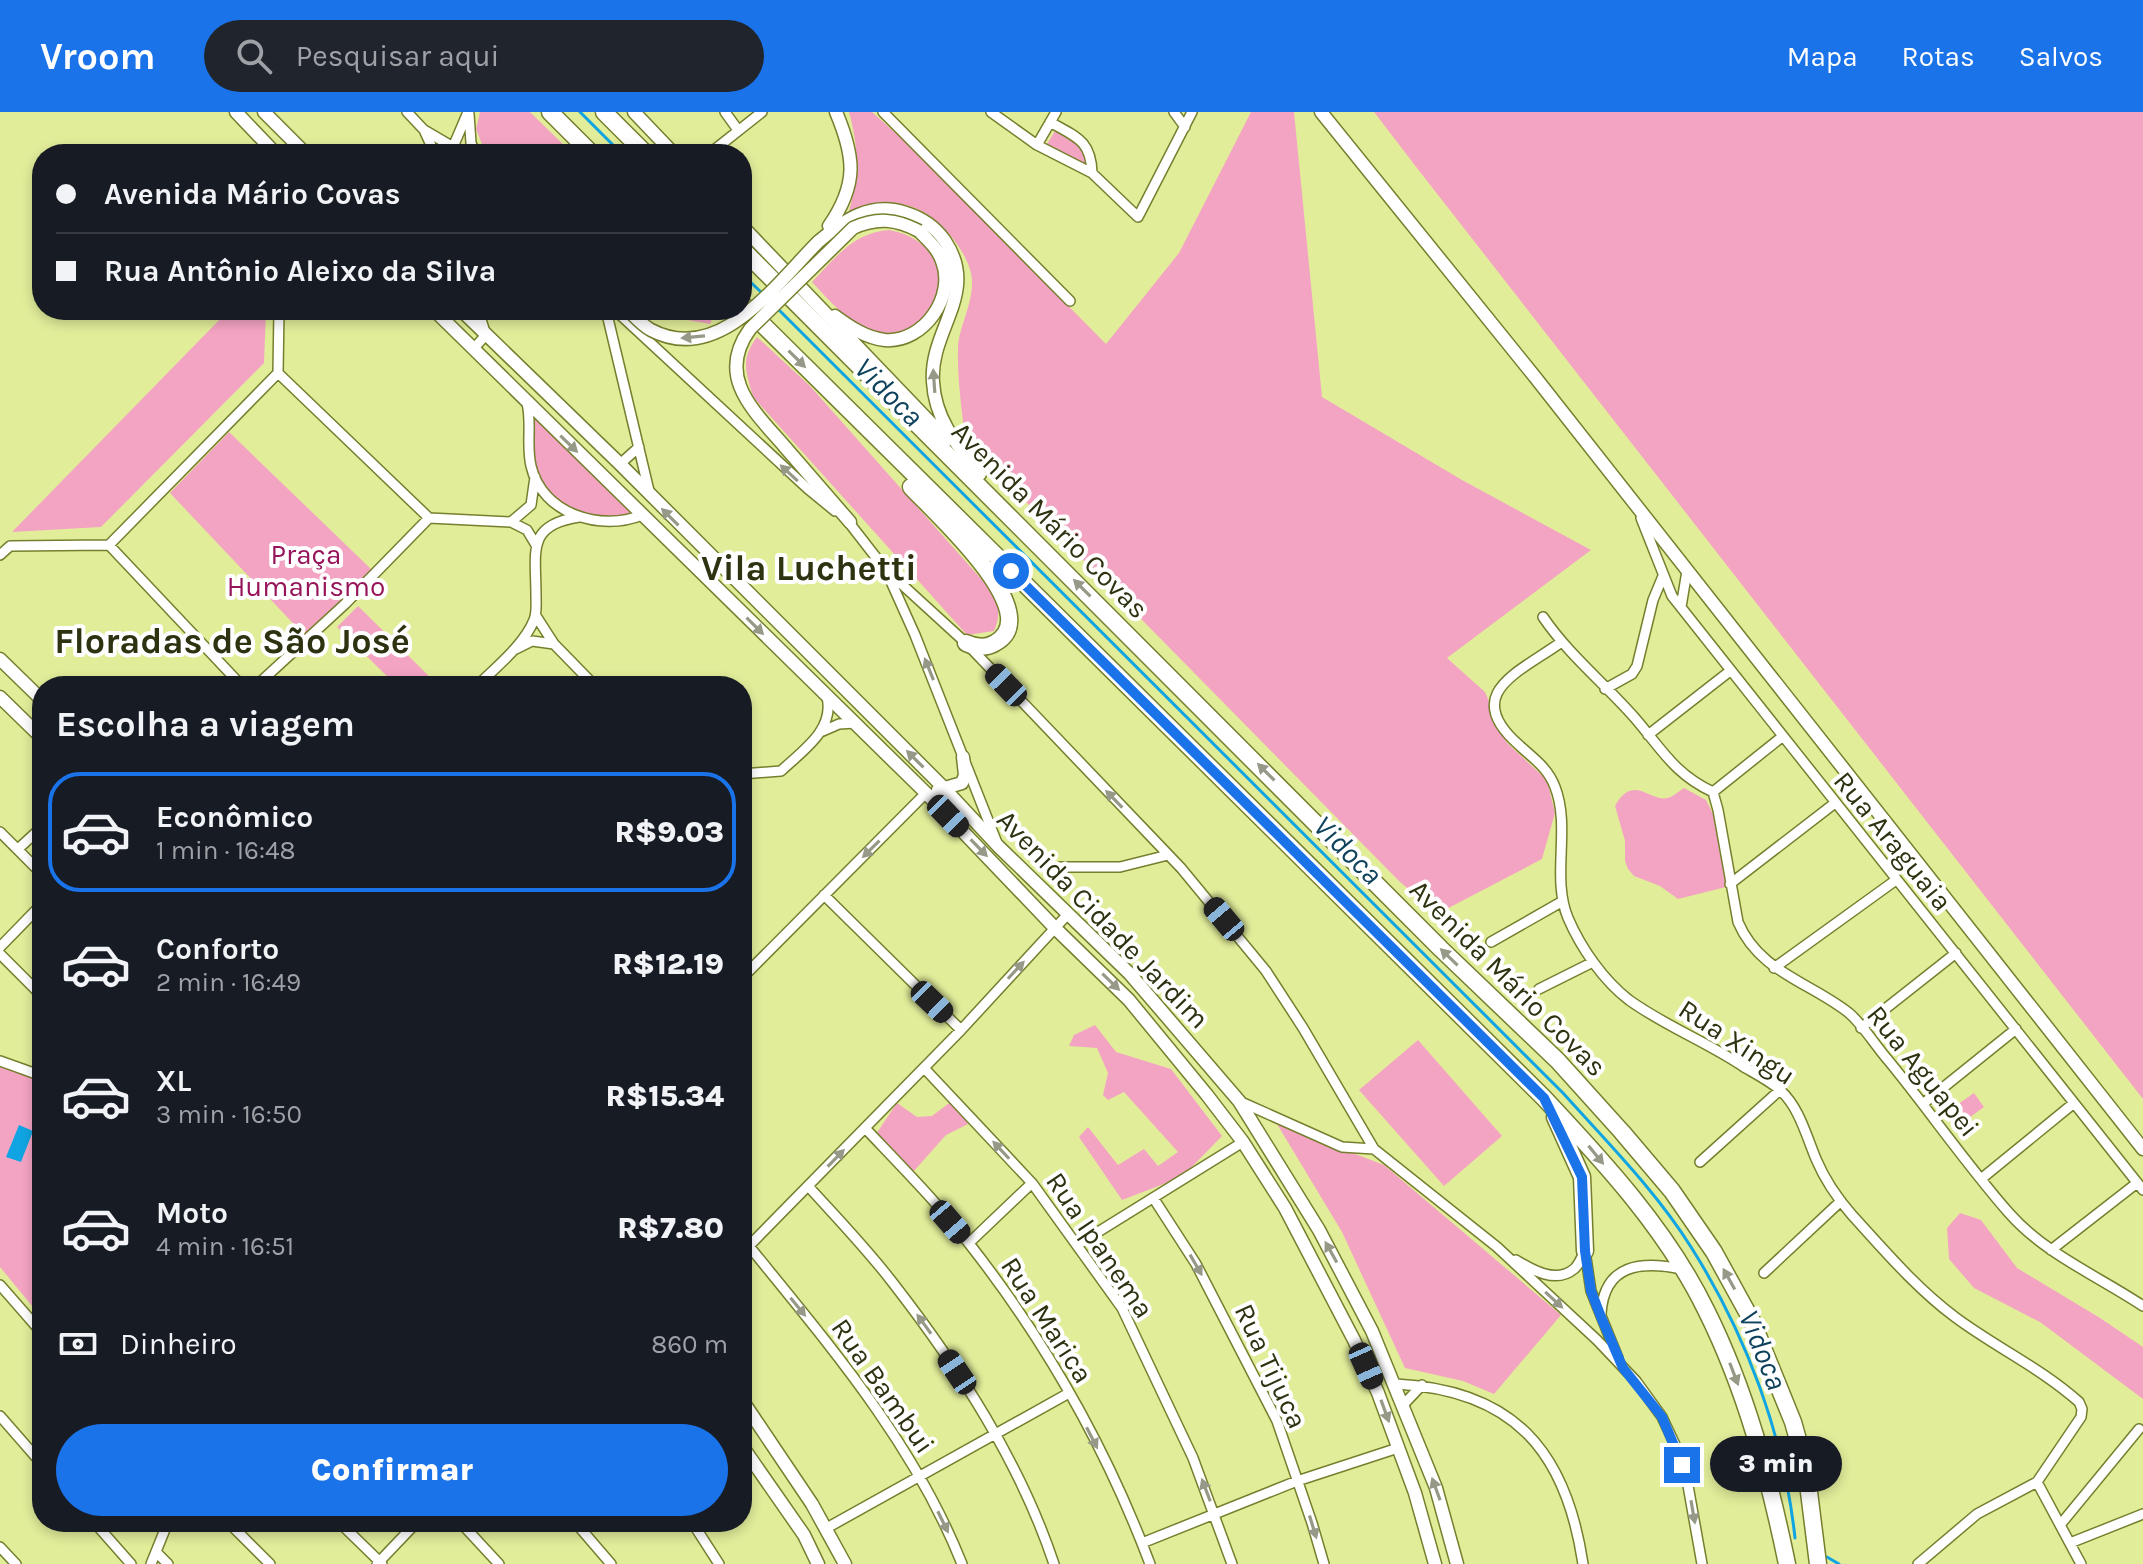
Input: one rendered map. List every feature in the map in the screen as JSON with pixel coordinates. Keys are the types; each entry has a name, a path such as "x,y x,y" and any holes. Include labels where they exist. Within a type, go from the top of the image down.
{"highway":[{"path":"550,112 582,144"},
{"path":"604,112 636,144"},
{"name":"Avenida Mário Covas","path":"752,259 1558,1061 1672,1191 1714,1252 1752,1321 1784,1400 1806,1468 1818,1564"},
{"path":"752,314 1544,1098 1645,1214 1705,1307 1735,1374 1756,1439 1787,1564"},
{"path":"855,417 886,459 988,570 1001,589 1010,619 1009,630 989,646 966,643"},
{"path":"980,474 1036,542"},
{"path":"1544,1098 1582,1177 1585,1251"}],"main road":[{"path":"236,112 266,144"},
{"path":"264,112 296,144"},
{"path":"634,112 664,144"},
{"path":"818,242 840,210 848,189 851,164 849,144 836,112"},
{"path":"1321,112 1635,504 2143,1149"},
{"path":"752,309 843,221 862,212 883,209 916,216 943,238 952,252 958,275 955,300 935,352 933,382 935,399 945,426 980,474"},
{"path":"810,297 864,335 886,340 901,339 920,329 942,300 946,280 943,263 919,231 885,219 868,221 853,228 750,329 740,343 736,366 746,400 850,522"},
{"path":"752,236 980,474"},
{"name":"Avenida Cidade Jardim","path":"445,320 926,793 1055,928 1129,1000 1243,1142 1285,1208 1354,1340 1378,1393 1415,1493 1435,1564"},
{"name":"Avenida Cidade Jardim","path":"471,320 620,464 944,788 998,846 1130,974 1239,1101 1319,1230 1372,1331 1396,1384 1447,1519 1457,1564"},
{"path":"638,320 649,330 688,340 725,331 741,320"},
{"path":"0,659 32,690"},
{"path":"0,697 32,728"},
{"path":"926,793 959,786 964,779 963,757"},
{"path":"752,1415 812,1504 845,1564"},
{"path":"752,1460 804,1535 818,1564"}],"street":[{"path":"407,112 444,144"},
{"path":"455,144 468,112"},
{"path":"468,112 471,144"},
{"path":"725,112 738,130"},
{"path":"721,144 762,112"},
{"path":"883,112 1070,301"},
{"path":"991,112 1037,145 1092,173 1138,217 1192,112"},
{"path":"1037,145 1056,112"},
{"path":"1174,112 1185,127"},
{"path":"1050,122 1086,145 1092,173"},
{"path":"424,130 430,144"},
{"path":"0,555 10,546 109,545 278,373 279,320"},
{"path":"474,348 486,335 481,320"},
{"path":"608,320 651,498"},
{"path":"626,320 807,488 850,522 885,569 966,643 1168,855 1266,971 1374,1149 1497,1247 1623,1368 1662,1417 1677,1449 1687,1480 1702,1564"},
{"path":"278,373 429,518 511,522 527,530 536,545"},
{"path":"527,403 530,416 529,456 535,477 555,503 592,521 618,522 642,515"},
{"path":"620,464 639,447"},
{"path":"511,522 531,505 535,477"},
{"name":"Rua Araguaia","path":"1635,504 1672,596 2140,1187"},
{"path":"486,676 529,630 536,616 536,545 546,527 553,522 579,517"},
{"path":"267,676 345,604 429,518"},
{"path":"109,545 233,676"},
{"path":"885,569 915,635 998,846"},
{"path":"1681,607 1687,571"},
{"path":"1605,689 1632,674 1637,666 1653,600 1663,576"},
{"path":"536,616 554,644 585,676"},
{"path":"1543,617 1560,643 1634,717 1677,770 1696,784 1713,792 1783,736"},
{"path":"508,653 532,641 554,644"},
{"name":"Rua Xingu","path":"1560,643 1503,684 1495,695 1493,709 1510,738 1544,767 1555,784 1561,811 1563,901 1568,919 1593,962 1629,1000 1780,1090 1800,1119 1817,1162 1841,1201 1923,1290 1956,1318 2041,1372 2079,1402 2081,1417 2037,1482"},
{"path":"1648,735 1730,671"},
{"path":"752,773 781,771 820,733 829,717 827,697"},
{"path":"820,733 839,724 855,723"},
{"name":"Rua Aguapei","path":"1713,792 1738,922 1744,937 1774,968 1850,1014 2019,1224 2051,1250 2141,1303"},
{"path":"752,968 926,793"},
{"path":"1730,884 1835,803"},
{"path":"0,832 32,864"},
{"path":"18,849 32,836"},
{"path":"1060,867 1120,867 1168,855"},
{"path":"1774,968 1896,880"},
{"path":"824,895 961,1030"},
{"path":"1491,942 1563,901"},
{"path":"0,947 32,914"},
{"path":"752,1244 961,1030 1068,914"},
{"path":"1861,1028 1956,953"},
{"path":"0,954 32,986"},
{"path":"1539,989 1593,962"},
{"path":"1924,1103 2016,1029"},
{"path":"0,1061 32,1072"},
{"name":"Rua Ipanema","path":"924,1068 1032,1183 1122,1308 1193,1458 1232,1564"},
{"path":"1700,1162 1780,1090"},
{"path":"1239,1101 1342,1147 1374,1149"},
{"path":"1981,1179 2074,1103"},
{"name":"Rua Marica","path":"865,1128 969,1243 1047,1353 1121,1494 1150,1564"},
{"path":"1077,1245 1243,1142"},
{"path":"969,1243 1032,1183"},
{"path":"808,1186 892,1281 941,1347 995,1434 1043,1530 1054,1564"},
{"path":"2051,1250 2140,1187"},
{"name":"Rua Tijuca","path":"1154,1199 1196,1264 1277,1421 1324,1564"},
{"path":"1764,1273 1841,1201"},
{"path":"1497,1247 1528,1267 1559,1276 1574,1269 1585,1251"},
{"path":"1585,1251 1591,1291 1623,1368"},
{"name":"Rua Bambui","path":"752,1257 854,1376 920,1476 962,1564"},
{"path":"1601,1317 1606,1290 1622,1272 1645,1264 1682,1269"},
{"path":"0,1285 32,1322"},
{"path":"1396,1384 1422,1385 1482,1401 1527,1433 1545,1456 1566,1494 1583,1564"},
{"path":"1403,1405 1422,1385"},
{"path":"825,1529 1069,1393"},
{"path":"0,1416 32,1453"},
{"path":"2060,1525 2139,1429"},
{"path":"1142,1543 1297,1481 1398,1448"},
{"path":"1918,1564 1977,1514 2037,1482 2081,1564"},
{"path":"2070,1543 2143,1514"},
{"path":"103,1532 131,1564"},
{"path":"151,1564 164,1532"},
{"path":"238,1532 270,1564"},
{"path":"349,1532 380,1563 408,1532"},
{"path":"469,1532 499,1564"},
{"path":"584,1532 611,1564"},
{"path":"698,1532 719,1564"},
{"path":"0,1547 16,1564"},
{"path":"156,1552 168,1564"}],"green space":[{"path":"480,112 530,112 563,144 482,144 476,129"},
{"path":"849,112 872,112 908,144 1106,344 1179,253 1251,112 1294,112 1322,397 1462,480 1591,550 1447,658 1485,692 1507,743 1547,780 1555,813 1542,859 1437,914 1399,881 965,440 958,348 971,292 971,272 951,236 920,210 886,204 849,211 855,186 856,162"},
{"path":"1374,112 2143,112 2143,1099 1417,168"},
{"path":"1055,131 1082,148 1087,165 1047,144"},
{"path":"889,230 915,239 931,255 938,273 937,293 929,311 915,325 896,333 865,329 848,318 812,282 855,241"},
{"path":"219,320 266,320 264,363 101,527 12,532"},
{"path":"687,320 712,320 710,324"},
{"path":"757,337 810,386 991,590 998,610 994,631 967,635 753,397 746,359"},
{"path":"527,403 642,515 618,522 565,510 535,477"},
{"name":"Praça Humanismo","path":"229,432 372,570 306,637 170,493"},
{"path":"358,606 429,676 387,676 337,627"},
{"path":"1684,788 1706,800 1714,816 1727,885 1678,899 1660,886 1634,876 1628,869 1625,841 1615,806 1628,791 1667,798"},
{"path":"1095,1025 1116,1052 1171,1069 1222,1136 1182,1177 1122,1200 1079,1137 1088,1127 1118,1165 1144,1149 1158,1166 1178,1152 1124,1092 1108,1100 1103,1095 1108,1073 1097,1048 1069,1046 1074,1035"},
{"path":"1418,1040 1502,1136 1444,1186 1359,1090"},
{"path":"0,1066 32,1078 32,1306 0,1267"},
{"path":"1974,1093 1984,1107 1962,1123 1951,1109"},
{"path":"952,1101 968,1124 946,1135 913,1172 876,1134 897,1103 917,1117 932,1116"},
{"path":"1277,1124 1384,1165 1561,1315 1494,1394 1463,1381 1405,1368 1342,1232"},
{"path":"1960,1213 1981,1220 2017,1268 2143,1347 2143,1399 2040,1322 1974,1288 1949,1259 1947,1228"}],"water":[{"path":"19,1125 32,1131 21,1162 6,1157"}],"waterway":[{"name":"Vidoca","path":"580,112 612,144"},
{"name":"Vidoca","path":"752,284 762,293"},
{"name":"Vidoca","path":"776,307 1563,1093 1647,1187 1677,1226 1711,1280 1745,1350 1760,1386 1782,1461 1795,1538"},
{"name":"Vidoca","path":"1827,1557 1839,1564"}],"district":[{"name":"Vila Luchetti","path":"809,568"},
{"name":"Floradas de São José","path":"232,641"}],"route":[{"path":"1011,571 1544,1098 1582,1177 1585,1251 1591,1291 1623,1368 1662,1417 1682,1465"}]}
